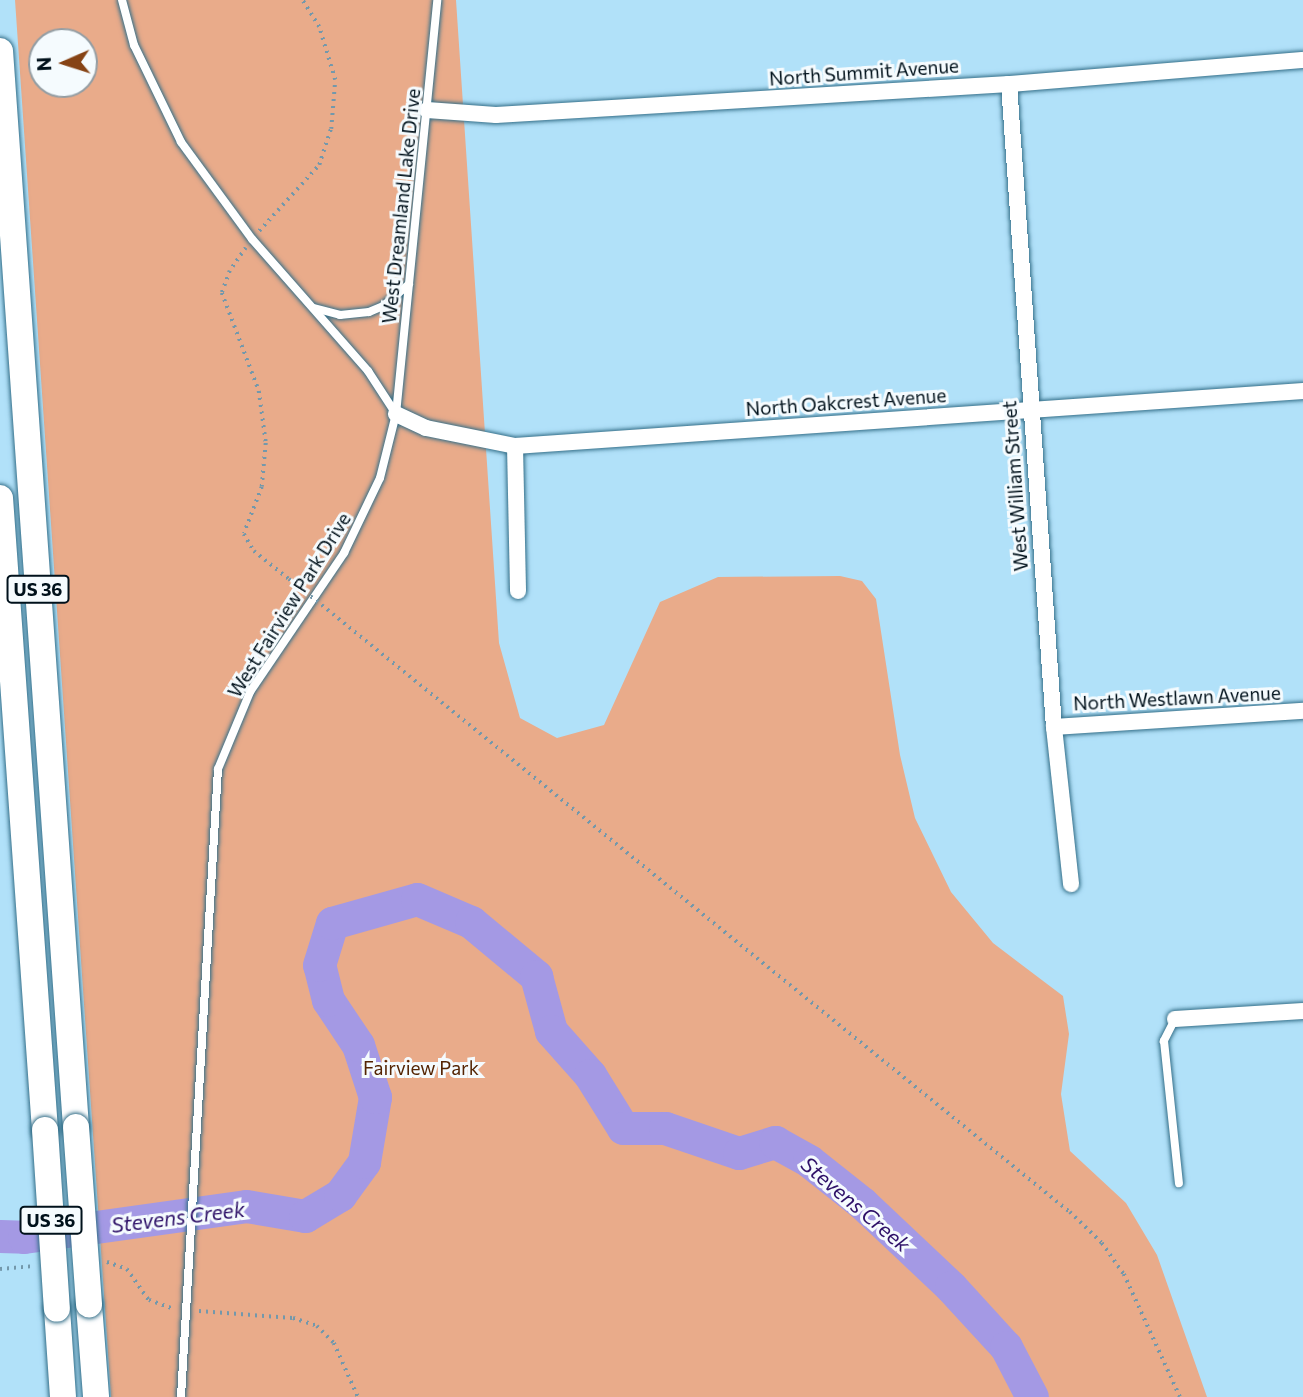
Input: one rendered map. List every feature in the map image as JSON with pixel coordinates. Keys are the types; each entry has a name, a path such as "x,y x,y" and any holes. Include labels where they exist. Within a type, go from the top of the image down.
{"main road":[{"name":"US 36","path":"0,51 96,1397"},
{"name":"US 36","path":"0,498 63,1397"}],"street":[{"name":"North Summit Avenue","path":"426,110 496,115 1009,84 1303,60"},
{"name":"West William Street","path":"1009,84 1054,727 1070,884"},
{"name":"North Oakcrest Avenue","path":"396,414 425,428 515,446 1303,391"},
{"path":"515,446 518,591"},
{"name":"North Westlawn Avenue","path":"1054,727 1303,712"},
{"path":"1175,1019 1303,1011"}],"lane":[{"path":"122,0 134,45 156,96 181,142 252,239 368,372 396,414"},
{"name":"West Dreamland Lake Drive","path":"396,414 437,0"},
{"path":"311,306 340,315 369,312 383,306 409,284"},
{"name":"West Fairview Park Drive","path":"180,1397 218,769 232,731 269,660 362,519 380,478 396,414"},
{"path":"1175,1019 1164,1041 1179,1183"}],"path":[{"path":"302,0 319,27 335,80 331,129 319,165 252,239 230,271 222,293 259,391 267,443 262,487 244,534 254,551 1070,1212 1102,1243 1124,1274 1181,1397"}],"green space":[{"name":"Fairview Park","path":"15,0 456,0 499,643 520,718 557,738 604,725 660,602 718,577 840,576 862,581 876,599 900,755 915,818 951,892 993,943 1063,996 1069,1034 1061,1094 1070,1151 1126,1203 1157,1255 1207,1397 111,1397"}],"waterway":[{"name":"Stevens Creek","path":"0,1236 24,1237 246,1206 305,1216 340,1195 364,1162 375,1097 358,1045 328,1000 319,965 332,923 417,899 471,922 536,976 551,1031 590,1075 623,1128 665,1128 739,1153 775,1142 809,1161 862,1203 951,1287 1006,1347 1032,1397"}]}
